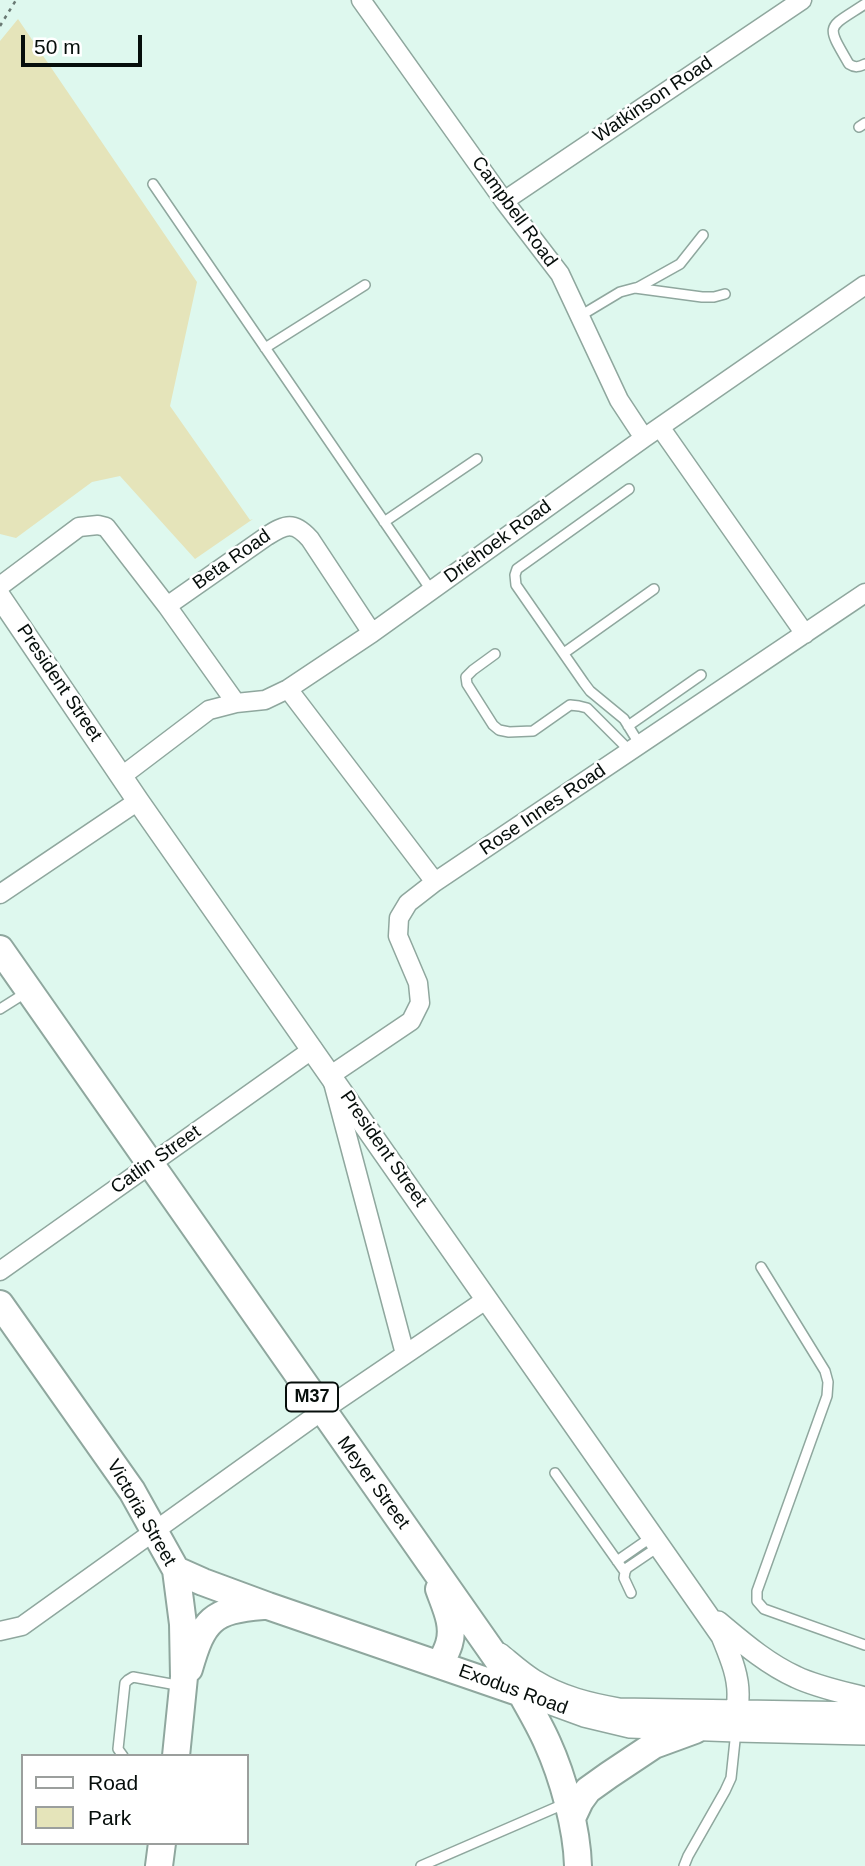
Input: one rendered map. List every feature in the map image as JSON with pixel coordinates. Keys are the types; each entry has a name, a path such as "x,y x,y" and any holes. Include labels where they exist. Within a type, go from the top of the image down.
{"main road":[{"name":"Meyer Street","path":"0,949 521,1693 548,1743 570,1810 581,1862"},
{"name":"Victoria Street","path":"0,1304 132,1491 176,1570 183,1624 184,1682 176,1754"},
{"path":"428,1558 448,1610 450,1625 450,1642 440,1664"},
{"name":"Exodus Road","path":"176,1570 268,1606 521,1693"},
{"path":"184,1682 204,1631 215,1616 239,1608 268,1606"},
{"path":"570,1810 589,1790 654,1745 695,1730"},
{"path":"159,1866 162,1845"}],"street":[{"name":"Campbell Road","path":"361,0 504,201 560,274 619,400 644,438"},
{"name":"Watkinson Road","path":"504,201 802,0"},
{"name":"Driehoek Road","path":"122,776 209,710 236,703 265,700 288,689 372,633 644,438 865,285"},
{"path":"660,427 805,634"},
{"name":"Beta Road","path":"167,606 281,527 292,526 301,529 310,539 372,633"},
{"path":"0,586 79,527 106,527 167,606 236,703"},
{"name":"Rose Innes Road","path":"331,1075 411,1021 416,1012 420,1003 418,983 398,936 399,918 408,904 435,882 865,593"},
{"name":"President Street","path":"0,597 138,800 722,1636 732,1660 737,1683 736,1721"},
{"path":"288,689 435,882"},
{"path":"0,894 138,800"},
{"name":"Catlin Street","path":"0,1270 313,1049"},
{"path":"331,1075 405,1354"},
{"path":"0,1631 22,1626 322,1411 487,1299"},
{"path":"705,1612 766,1660 795,1677 865,1698"},
{"name":"Exodus Road","path":"487,1644 536,1681 567,1696 611,1707 865,1734"},
{"name":"Exodus Road","path":"521,1693 584,1716 630,1727 695,1730 736,1721 865,1713"}],"lane":[{"path":"863,3 831,30 849,64 853,67 865,64"},
{"path":"153,184 431,590"},
{"path":"580,316 620,292 635,288 680,264 703,235"},
{"path":"265,348 365,285"},
{"path":"635,288 702,297 725,294"},
{"path":"384,522 477,459"},
{"path":"629,489 517,569 515,575 516,585 590,691 624,719 635,748"},
{"path":"564,653 654,589"},
{"path":"495,654 466,677 467,684 499,730 533,731 570,705 579,706 587,708 635,748"},
{"path":"628,726 701,675"},
{"path":"0,1009 29,991"},
{"path":"761,1267 825,1371 828,1382 823,1409 757,1591 758,1601 764,1609 865,1645"},
{"path":"555,1473 625,1572"},
{"path":"617,1561 656,1541"},
{"path":"631,1593 624,1578 625,1572 656,1541"},
{"path":"122,1754 118,1749 125,1683 133,1677 184,1682"},
{"path":"684,1866 731,1778 736,1721"},
{"path":"421,1866 570,1810"}],"path":[{"path":"0,26 16,0"}],"green space":[{"path":"18,19 197,282 170,406 250,520 253,519 195,559 120,476 92,482 16,538 0,534 0,41"}]}
